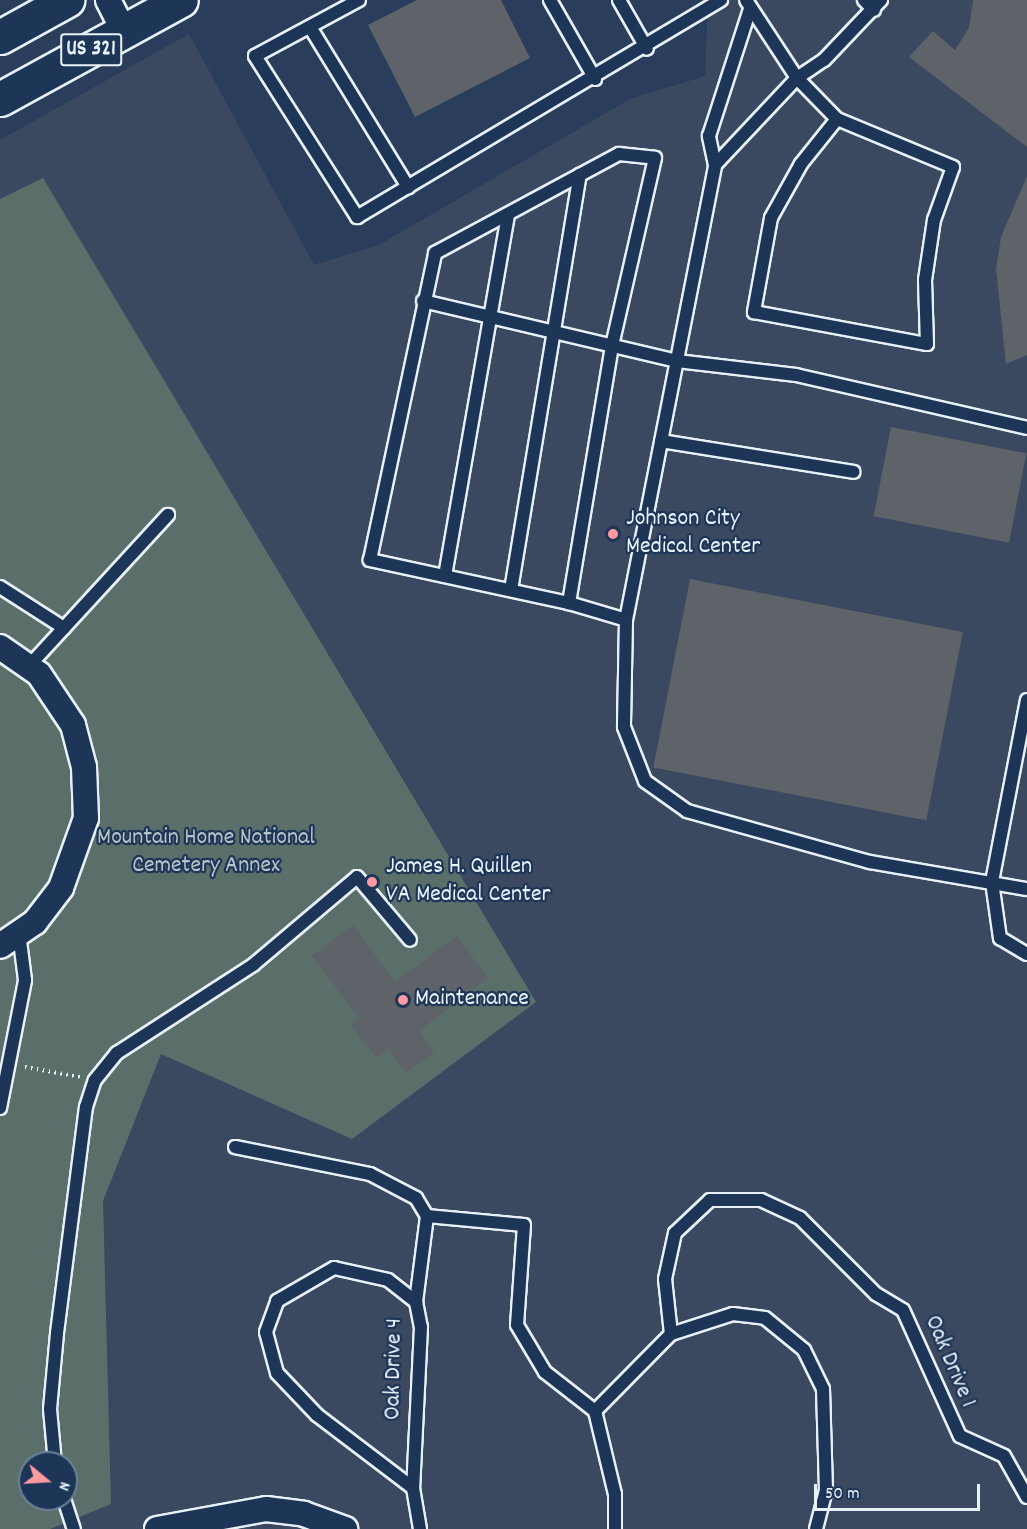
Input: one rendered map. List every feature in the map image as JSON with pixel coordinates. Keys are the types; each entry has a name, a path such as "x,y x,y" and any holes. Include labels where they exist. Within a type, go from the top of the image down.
{"highway":[{"name":"US 321","path":"0,37 67,0"},
{"name":"US 321","path":"0,99 181,0"}],"street":[{"path":"108,0 124,31"},
{"path":"0,647 28,667 73,724 84,767 86,818 61,888 10,939"},
{"path":"157,1529 266,1509 304,1514 345,1529"}],"lane":[{"path":"359,0 255,56 357,217 595,79 722,0"},
{"path":"550,0 595,79"},
{"path":"619,0 647,48"},
{"path":"715,165 730,143 797,78 824,60 878,5 864,0"},
{"path":"748,4 797,78 837,118 953,167 934,220 925,280 927,344 754,312 771,218 801,164 837,118"},
{"path":"748,4 709,136 715,165 626,620 624,727 645,781 687,811 870,862 1027,889"},
{"path":"310,27 408,187"},
{"path":"569,603 612,346 655,158 619,154 435,253 369,560 569,603 626,620"},
{"path":"511,590 580,176"},
{"path":"445,576 508,214"},
{"path":"423,301 677,361 796,375 1027,428"},
{"path":"661,441 854,472"},
{"path":"28,667 168,515"},
{"path":"0,587 64,628"},
{"path":"1027,700 992,882 1000,938 1027,954"},
{"path":"54,1451 50,1409 57,1333 86,1107 95,1080 117,1053 253,964 357,877 410,940"},
{"path":"0,1108 26,980 10,939"},
{"path":"235,1147 370,1174 417,1198 427,1216 428,1237 416,1302"},
{"name":"Oak Drive 1","path":"671,1334 665,1279 675,1233 710,1200 761,1200 800,1218 876,1294 903,1310 960,1436 1004,1456 1027,1497"},
{"path":"427,1216 524,1225 517,1325 545,1372 595,1411 615,1494 615,1529"},
{"name":"Oak Drive 4","path":"413,1488 317,1415 278,1372 266,1332 277,1301 334,1268 388,1280 416,1302 421,1327 413,1488 420,1529"},
{"path":"595,1411 671,1334 733,1314 765,1318 804,1350 823,1389 828,1433 826,1490 816,1529"},
{"path":"68,1511 74,1529"}],"path":[{"path":"9,1064 95,1080"}],"shaded area":[{"name":"James H. Quillen VA Medical Center","path":"708,0 1027,0 1027,1529 0,1529 0,140 189,34 314,265 379,245 630,99 705,76"}],"green space":[{"name":"Mountain Home National Cemetery Annex","path":"43,178 536,1002 352,1139 161,1054 103,1201 111,1504 50,1529 0,1529 0,199"}],"building":[{"path":"417,0 501,0 530,58 415,117 368,25"},
{"path":"973,0 1027,0 1027,147 909,57 933,31 955,50 969,28"},
{"path":"1027,176 1027,355 1006,364 996,269 1001,237"},
{"path":"891,427 1026,453 1009,543 874,516"},
{"path":"690,579 963,632 926,821 653,767"},
{"name":"Maintenance","path":"353,925 395,982 457,936 488,978 419,1031 434,1052 406,1073 388,1049 376,1058 350,1024 359,1018 312,956"}],"place":[{"name":"Johnson City Medical Center","path":"613,534"},
{"name":"James H. Quillen VA Medical Center","path":"372,882"},
{"name":"Maintenance","path":"403,1000"}]}
